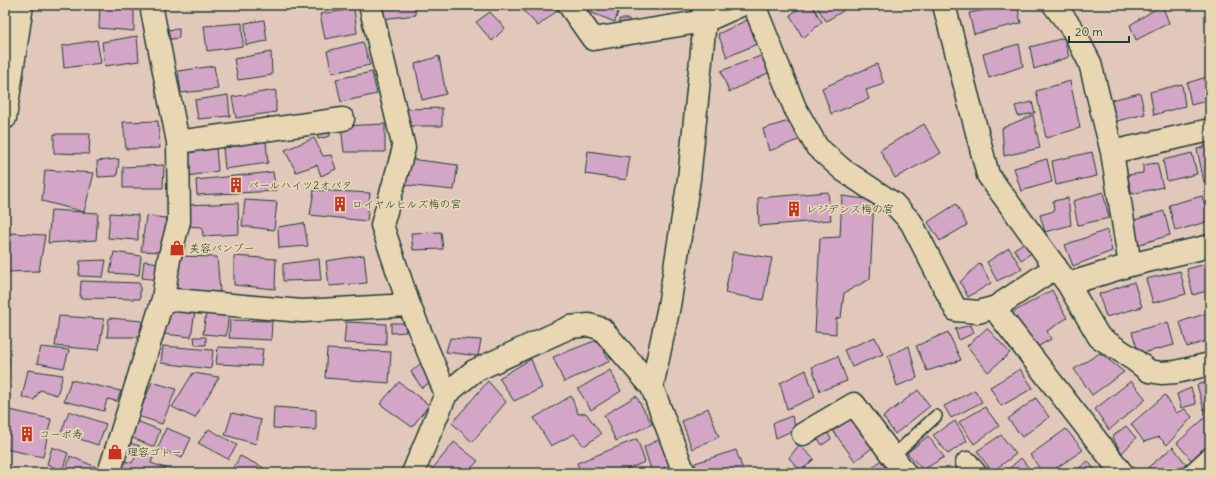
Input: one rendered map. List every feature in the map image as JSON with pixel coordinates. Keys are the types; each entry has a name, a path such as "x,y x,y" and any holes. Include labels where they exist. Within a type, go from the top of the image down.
{"street":[{"path":"5,118 22,5"},
{"path":"109,473 163,299 169,259 179,221 178,142 151,5"},
{"path":"370,5 404,148 382,225 409,305 446,394"},
{"path":"569,5 593,39 741,5"},
{"path":"754,5 795,108 817,147 842,170 894,204 911,222 956,310 978,312 996,307 1062,276 1130,265 1210,246"},
{"path":"944,5 988,175 1062,276 1099,337 1149,371 1160,373 1176,372 1210,364"},
{"path":"1054,5 1073,30 1090,63 1112,152 1130,265"},
{"path":"652,387 669,306 689,179 704,13"},
{"path":"178,142 343,119"},
{"path":"1112,152 1210,130"},
{"path":"163,299 302,311 409,305"},
{"path":"996,307 1000,316 1122,473"},
{"path":"413,473 446,394 474,372 570,326 589,325 602,329 652,387 684,473"},
{"path":"803,434 854,404 899,464"},
{"path":"1195,473 1210,459"}],"lane":[{"path":"899,464 936,416"}],"building":[{"path":"100,5 134,9 134,31 99,28"},
{"path":"206,5 231,5 230,6"},
{"path":"378,5 414,5 416,15 381,19"},
{"path":"518,5 554,5 558,10 538,26"},
{"path":"579,5 620,5 615,22 579,8"},
{"path":"804,5 812,5 822,22 803,38 790,15"},
{"path":"816,5 839,5 843,11 826,21"},
{"path":"1017,5 1021,23 974,34 969,13"},
{"path":"1162,5 1169,23 1136,40 1130,25"},
{"path":"354,9 357,33 325,39 320,14"},
{"path":"490,12 505,28 492,41 476,22"},
{"path":"753,17 764,41 727,57 718,34"},
{"path":"619,19 629,19 630,30 620,32"},
{"path":"264,20 267,41 246,45 245,23"},
{"path":"242,23 243,46 207,51 204,26"},
{"path":"179,29 179,38 165,40 163,30"},
{"path":"137,36 139,61 105,66 102,42"},
{"path":"1064,38 1069,57 1034,69 1030,47"},
{"path":"97,40 101,63 64,68 62,46"},
{"path":"363,42 370,65 332,73 327,51"},
{"path":"1019,44 1023,66 989,78 983,54"},
{"path":"271,52 272,75 238,80 234,59"},
{"path":"763,55 768,73 729,92 721,71"},
{"path":"439,56 446,94 422,100 415,64"},
{"path":"877,64 884,84 866,90 869,99 831,114 822,88"},
{"path":"214,66 218,89 181,93 178,71"},
{"path":"372,72 377,94 341,102 336,79"},
{"path":"1210,76 1210,100 1191,105 1187,83"},
{"path":"1070,81 1080,128 1046,138 1036,91"},
{"path":"1182,84 1185,106 1154,115 1150,92"},
{"path":"276,90 276,112 236,118 232,97"},
{"path":"1140,93 1145,114 1117,121 1111,100"},
{"path":"228,95 230,116 198,119 195,100"},
{"path":"1032,102 1035,113 1018,116 1015,106"},
{"path":"442,108 442,126 407,126 406,109"},
{"path":"1033,115 1040,148 1004,156 1002,128"},
{"path":"795,119 801,139 769,151 763,129"},
{"path":"158,121 160,148 126,149 123,122"},
{"path":"385,124 385,152 344,152 341,126"},
{"path":"924,124 941,153 895,178 880,150"},
{"path":"329,129 330,136 318,139 317,130"},
{"path":"54,134 90,134 89,154 54,153"},
{"path":"314,138 323,156 331,155 336,169 321,176 317,165 296,172 285,150"},
{"path":"266,141 268,163 225,169 223,148"},
{"path":"1210,145 1210,180 1204,182 1197,149"},
{"path":"216,147 218,171 188,176 185,154"},
{"path":"588,151 630,157 626,180 585,174"},
{"path":"1092,152 1097,176 1056,185 1052,161"},
{"path":"1192,153 1197,174 1167,181 1163,160"},
{"path":"119,159 117,176 98,177 97,161"},
{"path":"410,159 458,165 454,190 405,185"},
{"path":"1047,159 1052,182 1021,191 1014,168"},
{"path":"1157,163 1163,187 1132,194 1127,175 1143,173 1143,165"},
{"path":"164,165 163,188 123,188 123,167"},
{"path":"45,170 94,173 84,212 42,201"},
{"name":"パールハイツ2オバタ","path":"273,172 276,191 197,195 196,180"},
{"name":"ロイヤルヒルズ梅の宮","path":"314,190 370,193 367,221 310,215"},
{"name":"レジデンス梅の宮","path":"828,192 831,220 759,226 758,198"},
{"path":"1103,192 1109,218 1078,225 1073,201"},
{"path":"842,196 874,200 870,279 844,293 841,317 836,319 836,334 815,332 820,238 840,237"},
{"path":"1202,196 1210,221 1175,231 1169,205"},
{"path":"1068,198 1071,225 1045,232 1040,215 1054,211 1053,201"},
{"path":"245,200 277,202 274,230 242,226"},
{"path":"238,203 239,234 203,236 202,227 186,226 187,205"},
{"path":"956,204 967,225 940,241 928,222"},
{"path":"51,210 98,213 96,240 48,243"},
{"path":"1164,211 1170,235 1137,245 1131,221"},
{"path":"110,213 138,215 138,240 108,238"},
{"path":"146,216 167,218 163,252 141,251"},
{"path":"304,223 308,246 279,248 278,227"},
{"path":"1107,230 1112,251 1073,266 1065,245"},
{"path":"441,232 443,249 413,250 411,233"},
{"path":"11,233 45,235 39,271 5,272 5,258"},
{"path":"1027,241 1033,252 1021,260 1014,249"},
{"path":"1009,248 1022,269 997,281 987,262"},
{"path":"114,252 141,256 139,275 110,273"},
{"path":"733,252 772,258 763,300 725,293"},
{"path":"364,255 367,283 329,286 326,261"},
{"path":"174,256 217,257 220,292 169,289"},
{"path":"234,256 276,259 275,289 234,285"},
{"path":"319,259 321,280 283,281 283,264"},
{"path":"106,260 103,277 79,276 80,261"},
{"path":"144,261 161,263 159,280 142,278"},
{"path":"980,263 991,283 968,297 960,282"},
{"path":"1210,263 1210,290 1193,295 1187,269"},
{"path":"1180,271 1186,294 1153,303 1146,279"},
{"path":"81,281 140,283 140,299 80,298"},
{"path":"1134,282 1142,307 1106,317 1099,294"},
{"path":"1052,290 1067,318 1047,331 1051,339 1032,350 1008,315"},
{"path":"170,309 195,311 191,337 164,334"},
{"path":"206,312 229,313 226,336 203,334"},
{"path":"1210,312 1210,340 1187,347 1180,322"},
{"path":"59,316 104,319 99,350 55,346"},
{"path":"109,318 142,321 139,337 107,337"},
{"path":"230,320 272,321 271,340 229,338"},
{"path":"346,322 386,324 386,345 344,343"},
{"path":"1168,322 1174,345 1139,354 1132,332"},
{"path":"391,323 405,323 406,332 391,333"},
{"path":"971,325 974,333 959,340 955,329"},
{"path":"987,328 1010,353 988,372 967,346"},
{"path":"948,332 961,360 927,371 916,346"},
{"path":"194,337 206,337 206,345 195,345"},
{"path":"875,337 883,354 852,367 844,350"},
{"path":"450,338 481,340 478,356 446,352"},
{"path":"597,340 610,361 564,382 553,357"},
{"path":"163,346 213,350 211,369 161,363"},
{"path":"909,346 917,378 897,386 888,356"},
{"path":"41,347 69,350 64,368 37,363"},
{"path":"218,347 263,349 261,366 216,364"},
{"path":"327,349 391,352 389,383 325,378"},
{"path":"1100,353 1124,372 1092,395 1074,369"},
{"path":"838,356 847,381 820,391 812,367"},
{"path":"5,357 9,358 8,368 5,368"},
{"path":"531,359 542,388 514,401 499,378"},
{"path":"422,362 433,380 422,388 411,372"},
{"path":"1020,369 1033,388 1001,406 990,387"},
{"path":"28,370 63,375 57,395 40,390 34,400 22,397"},
{"path":"610,370 621,391 591,410 578,389"},
{"path":"806,370 815,397 787,409 780,383"},
{"path":"193,373 219,377 195,418 172,407"},
{"path":"71,380 121,391 117,401 107,399 104,411 64,401"},
{"path":"488,381 506,402 472,442 452,423"},
{"path":"1131,381 1146,399 1109,430 1095,409"},
{"path":"1210,381 1210,409 1204,410 1197,385"},
{"path":"152,382 176,389 162,424 138,416"},
{"path":"399,382 429,405 412,427 380,404"},
{"path":"1191,388 1196,404 1181,408 1177,394"},
{"path":"918,390 930,406 895,434 883,417"},
{"path":"975,390 982,402 951,418 944,406"},
{"path":"1165,395 1176,413 1185,409 1192,417 1167,445 1159,437 1144,442 1131,424"},
{"path":"571,396 578,414 586,413 601,434 584,446 574,434 551,446 534,418"},
{"path":"636,396 652,424 616,441 604,415"},
{"path":"1036,398 1049,417 1022,437 1008,419"},
{"path":"274,407 316,410 316,430 273,428"},
{"path":"985,407 999,426 974,444 959,422"},
{"path":"708,408 719,437 692,449 682,421"},
{"name":"コーポ寿","path":"5,409 51,419 43,457 5,449"},
{"path":"69,411 106,424 98,445 61,433"},
{"path":"232,413 261,420 256,444 225,435"},
{"path":"1209,414 1210,448 1193,462 1177,443"},
{"path":"792,416 796,429 776,438 773,423"},
{"path":"851,418 872,448 855,461 833,431"},
{"path":"134,420 160,430 154,447 128,436"},
{"path":"955,421 967,441 948,454 933,435"},
{"path":"1126,426 1136,438 1122,453 1112,437"},
{"path":"166,428 191,438 182,458 158,448"},
{"path":"209,429 237,445 228,459 198,443"},
{"path":"826,429 831,439 822,445 816,436"},
{"path":"1066,429 1083,450 1049,473 1043,473 1030,455"},
{"path":"1001,435 1016,454 992,472 977,451"},
{"path":"928,436 944,457 923,470 907,453"},
{"path":"637,439 645,462 617,473 581,473 577,463"},
{"path":"660,439 669,466 652,473 644,447"},
{"path":"124,441 140,446 133,455 121,451"},
{"path":"454,442 478,461 466,473 429,473"},
{"path":"799,445 814,459 801,471 789,458"},
{"path":"52,447 68,453 62,471 47,464"},
{"path":"1173,447 1186,464 1174,473 1141,473"},
{"path":"140,450 154,455 151,463 168,469 166,473 118,473 121,460 132,463"},
{"path":"736,450 744,473 697,473 695,463"},
{"path":"70,456 96,467 94,473 65,473"},
{"path":"240,456 264,468 261,473 231,473"},
{"path":"1021,458 1033,473 1004,473"},
{"path":"881,460 888,473 867,473"},
{"path":"1088,461 1097,473 1073,473"}],"place":[{"name":"パールハイツ2オバタ","path":"236,185"},
{"name":"ロイヤルヒルズ梅の宮","path":"340,204"},
{"name":"レジデンス梅の宮","path":"794,209"},
{"name":"美容バンブー","path":"177,248"},
{"name":"コーポ寿","path":"27,434"},
{"name":"理容ゴトー","path":"115,452"}]}
